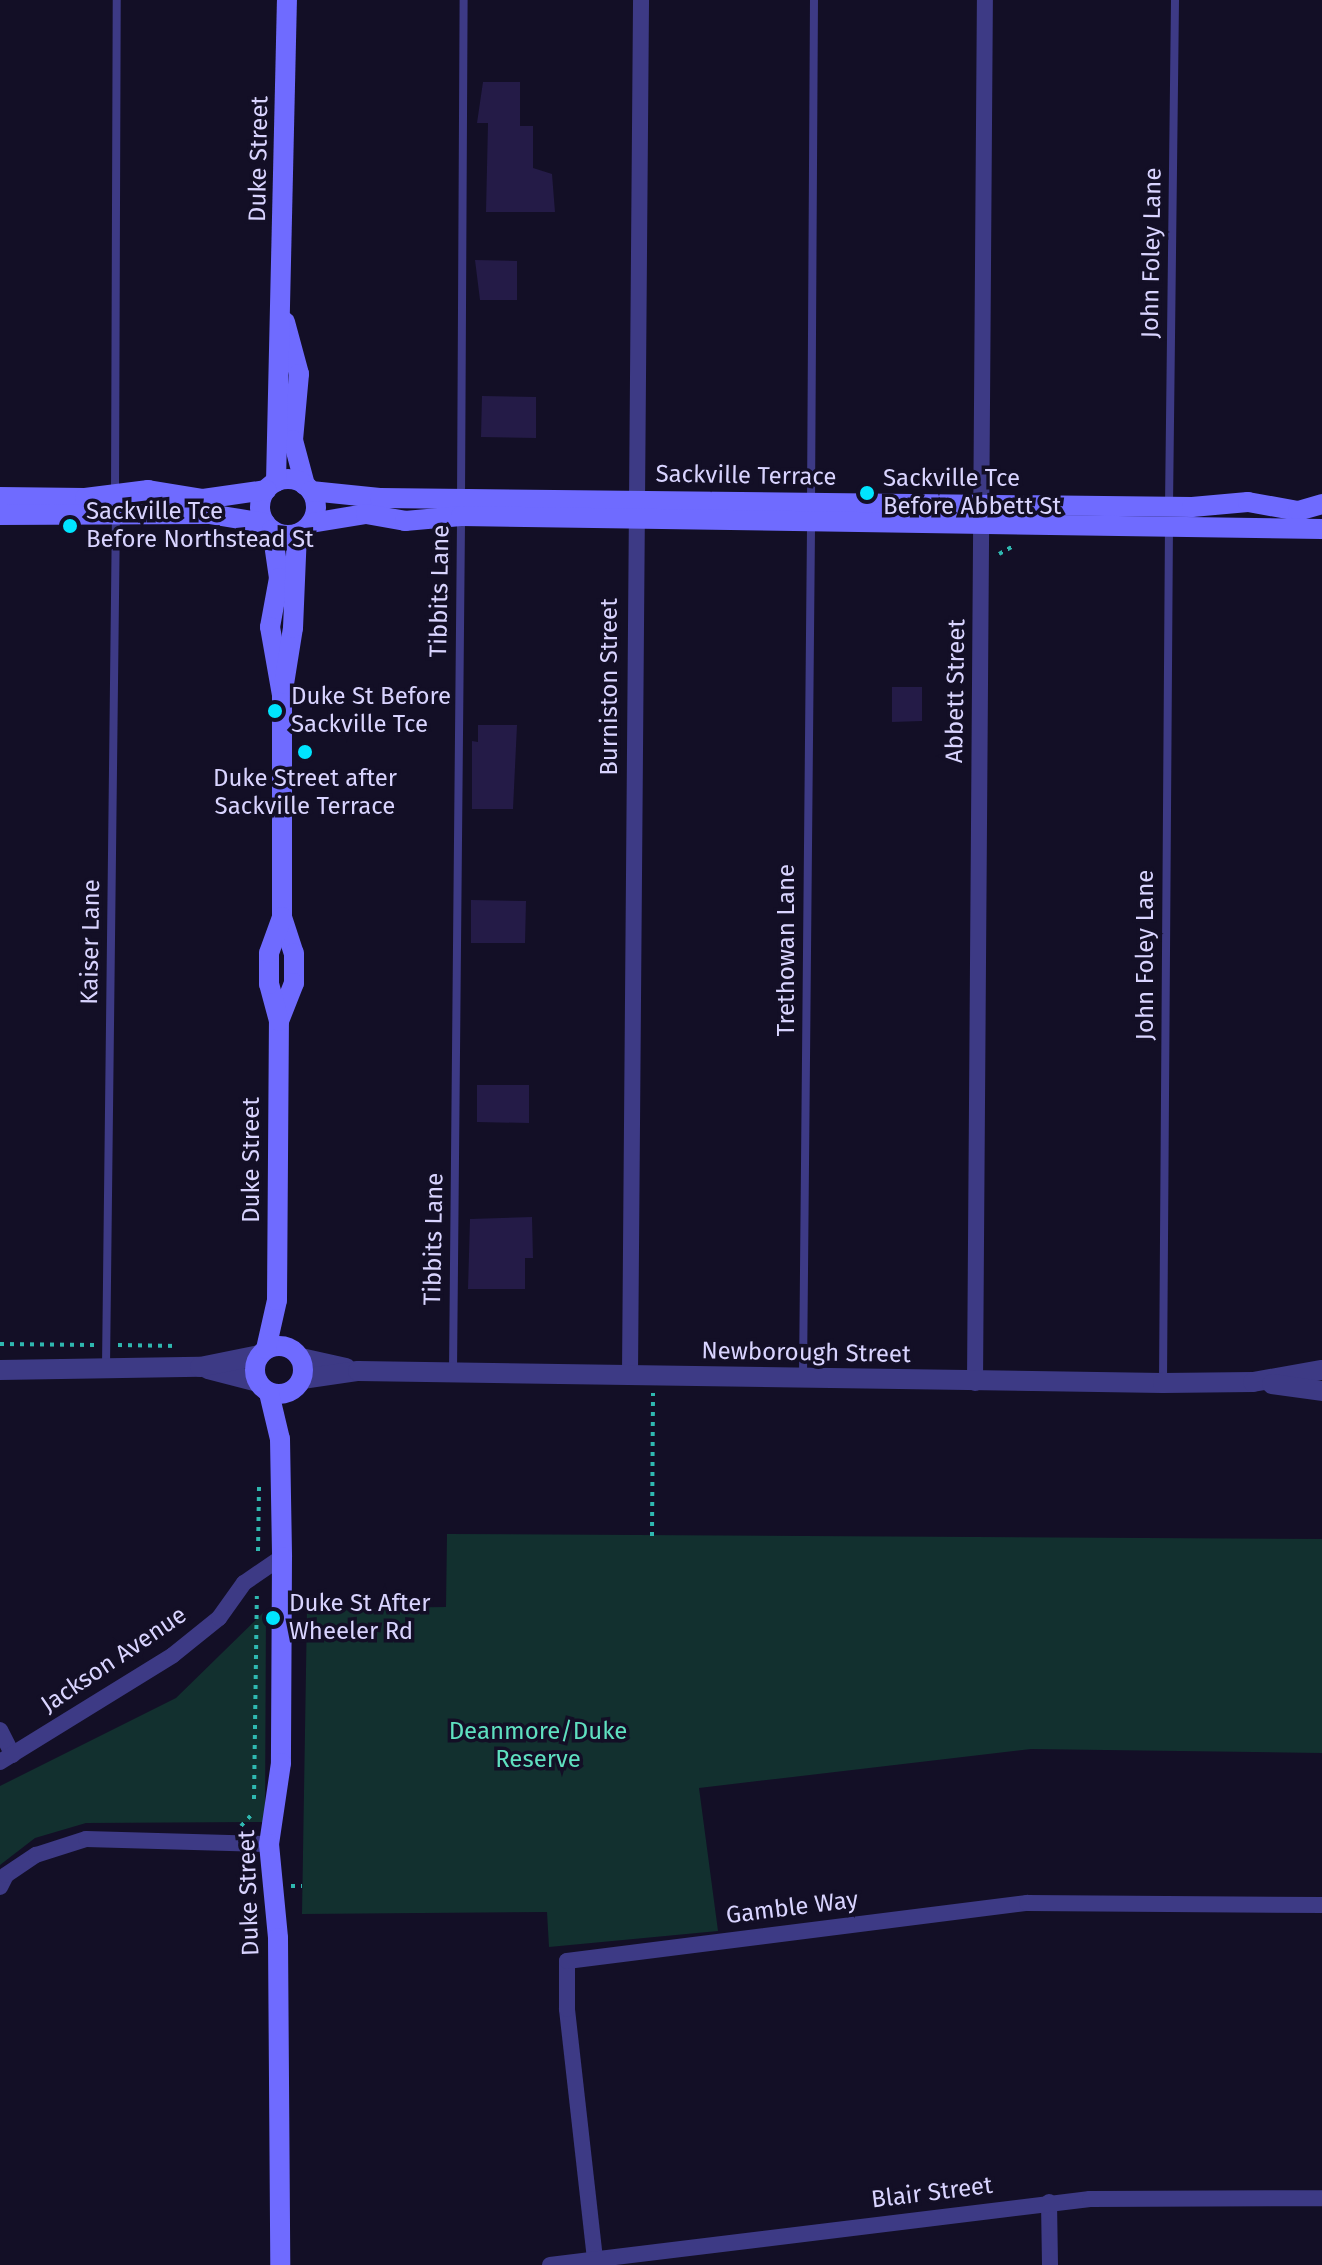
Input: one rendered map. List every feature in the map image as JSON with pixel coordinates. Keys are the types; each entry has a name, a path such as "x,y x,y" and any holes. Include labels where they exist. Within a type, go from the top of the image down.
{"main road":[{"name":"Duke Street","path":"271,486 278,349 284,318 287,0"},
{"name":"Duke Street","path":"284,318 299,374 293,440 308,488"},
{"path":"268,527 260,507 271,486"},
{"path":"0,497 115,495 148,490 215,499 271,486 308,488 317,507 304,529 268,527 209,514 116,517 0,515"},
{"name":"Sackville Terrace","path":"308,488 348,497 461,507 635,510 811,512 985,505 1169,506 1248,502 1298,511 1322,504"},
{"name":"Sackville Terrace","path":"304,529 366,514 405,521 461,507"},
{"name":"Sackville Terrace","path":"811,512 983,526 1169,528 1254,524 1322,529"},
{"name":"Duke Street","path":"268,527 279,578 270,627 282,695"},
{"name":"Duke Street","path":"276,2260 276,1886 269,1844 281,1763 282,1557 280,1439 264,1387 263,1352 277,1300 279,1021 294,983 294,953 282,917 282,695 304,529"},
{"name":"Duke Street","path":"277,1300 298,1354 296,1386 280,1439"},
{"path":"263,1352 298,1354"},
{"path":"264,1387 296,1386"}],"street":[{"name":"Burniston Street","path":"630,1374 641,0"},
{"name":"Abbett Street","path":"975,1383 985,505 985,0"},
{"path":"0,1370 200,1367 263,1352"},
{"name":"Newborough Street","path":"298,1354 358,1371 975,1383 1253,1382 1322,1391"},
{"path":"200,1367 264,1387"},
{"name":"Newborough Street","path":"1253,1382 1322,1370"},
{"name":"Newborough Street","path":"296,1386 358,1371"},
{"name":"Jackson Avenue","path":"7,1759 173,1655 219,1618 258,1574 282,1557"},
{"path":"0,1730 7,1759"},
{"path":"0,1887 6,1875 36,1855 86,1839 269,1844"},
{"name":"Gamble Way","path":"595,2259 567,2009 567,1961 1027,1903 1322,1905"},
{"name":"Blair Street","path":"550,2265 1049,2202 1322,2198"},
{"path":"1049,2202 1050,2265"}],"lane":[{"path":"115,495 117,0"},
{"name":"Tibbits Lane","path":"453,1374 464,0"},
{"name":"Trethowan Lane","path":"803,1379 814,0"},
{"name":"John Foley Lane","path":"1169,506 1175,0"},
{"name":"Kaiser Lane","path":"106,1367 116,517"},
{"name":"John Foley Lane","path":"1163,1383 1169,528"}],"path":[{"path":"996,563 1000,552 1024,540"},
{"path":"0,1344 194,1346"},
{"path":"652,1536 653,1375"},
{"path":"239,1843 240,1827 254,1813 259,1482"},
{"path":"276,1886 302,1886"}],"green space":[{"name":"Deanmore/Duke Reserve","path":"447,1534 1322,1539 1322,1753 1031,1749 699,1788 718,1931 549,1947 547,1912 302,1914 307,1609 446,1607"},
{"path":"266,1610 265,1822 86,1823 35,1838 0,1865 0,1786 176,1698"}],"building":[{"path":"483,82 520,82 520,126 533,126 533,168 552,174 555,212 486,212 488,123 477,123"},
{"path":"475,260 517,261 517,300 480,300"},
{"path":"482,396 536,397 536,438 481,437"},
{"path":"892,687 922,687 922,721 892,722"},
{"path":"478,725 517,725 513,809 472,809 472,741 478,742"},
{"path":"471,900 526,901 525,943 471,943"},
{"path":"477,1085 529,1085 529,1123 477,1122"},
{"path":"532,1217 533,1258 525,1258 525,1289 468,1289 470,1219"}],"place":[{"name":"Sackville Tce Before Abbett St","path":"867,493"},
{"name":"Sackville Tce Before Northstead St","path":"70,526"},
{"name":"Duke St Before Sackville Tce","path":"275,711"},
{"name":"Duke Street after Sackville Terrace","path":"305,752"},
{"name":"Duke St After Wheeler Rd","path":"273,1618"}]}
